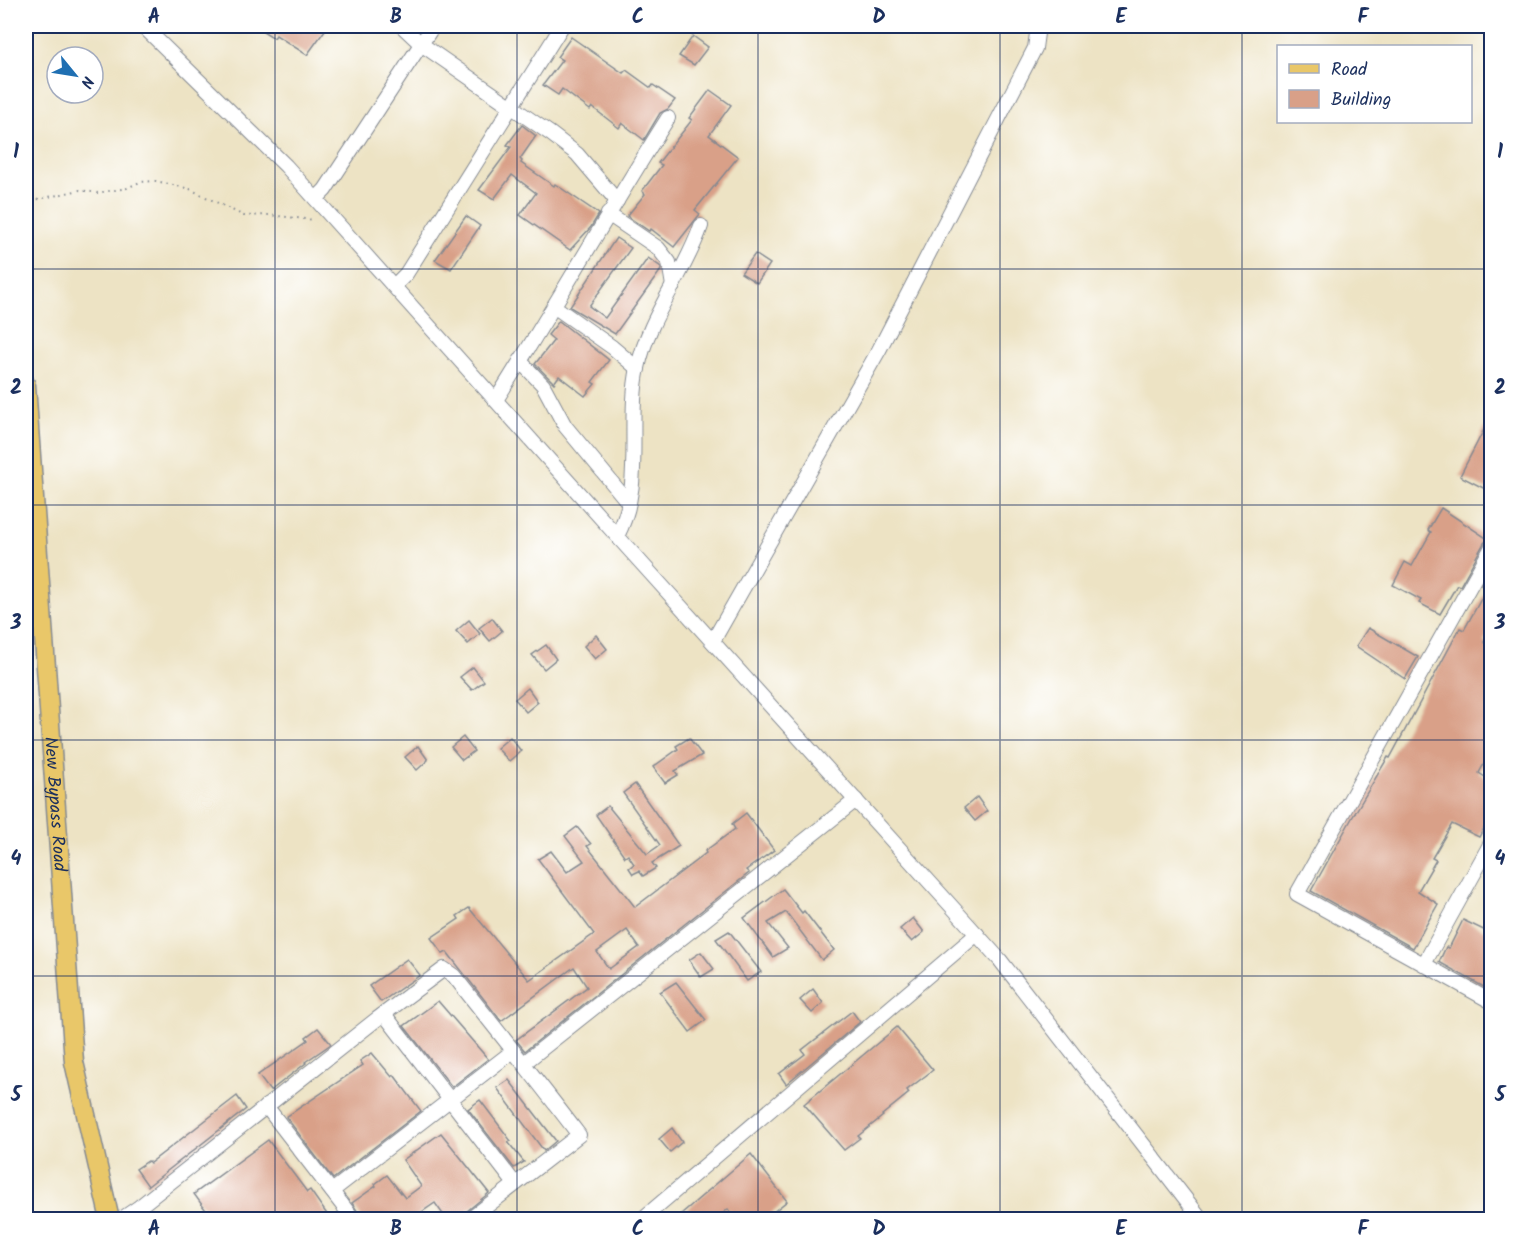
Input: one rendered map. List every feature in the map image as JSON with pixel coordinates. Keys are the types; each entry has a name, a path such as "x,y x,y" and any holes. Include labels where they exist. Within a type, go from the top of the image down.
{"main road":[{"name":"New Bypass Road","path":"26,386 74,1062 110,1220"}],"street":[{"path":"143,26 286,166 977,934 1000,960 1202,1220"},
{"path":"402,26 422,44 577,154 617,201"},
{"path":"316,200 325,190 433,26"},
{"path":"394,286 406,274 562,26"},
{"path":"713,642 879,350 1035,48 1038,26"},
{"path":"496,400 543,322 555,307 608,214 668,118"},
{"path":"608,214 658,248 669,262 674,286"},
{"path":"617,536 624,523 634,467 633,433 638,369 646,341 701,226"},
{"path":"555,307 612,347 638,369"},
{"path":"520,361 543,385 565,426 628,502"},
{"path":"1491,547 1297,894 1491,1002"},
{"path":"524,1063 856,800"},
{"path":"1424,964 1491,842"},
{"path":"640,1220 977,934"},
{"path":"120,1220 444,969 454,976 579,1135 468,1220"},
{"path":"384,1014 515,1184"},
{"path":"332,1191 513,1051"},
{"path":"266,1106 354,1220"}],"path":[{"path":"26,202 80,189 97,193 127,188 140,182 156,181 189,189 244,216 268,215 336,221"}],"building":[{"path":"255,26 328,26 307,55 276,35 274,38"},
{"path":"693,36 708,47 694,65 679,56"},
{"path":"571,37 623,73 626,70 651,88 653,85 675,100 668,109 660,113 644,140 622,123 619,128 592,107 590,110 562,89 558,95 543,85 562,60 557,57"},
{"path":"710,90 731,105 709,135 738,157 695,210 700,214 674,247 651,229 649,231 627,216 645,194 642,191 662,165 658,163 692,120 689,118"},
{"path":"522,125 536,136 520,159 521,163 599,214 591,227 570,250 520,215 536,193 512,175 494,199 479,190 511,147 507,145"},
{"path":"466,216 480,226 451,269 435,260"},
{"path":"616,238 631,248 589,306 605,318 648,258 661,267 661,270 615,334 570,307"},
{"path":"755,254 770,264 757,283 741,273"},
{"path":"559,321 609,360 592,382 595,384 585,396 559,376 554,383 535,364 554,340 548,335"},
{"path":"1491,416 1491,492 1460,476"},
{"path":"1441,508 1488,539 1440,614 1419,603 1421,600 1393,585 1405,562 1412,566"},
{"path":"1491,566 1491,629 1484,642 1491,647 1491,751 1479,773 1491,781 1491,816 1479,837 1452,824 1432,858 1436,860 1418,891 1438,904 1413,948 1311,891 1388,757 1390,758 1460,628 1464,630 1487,588 1481,585"},
{"path":"492,618 502,631 490,641 479,628"},
{"path":"469,620 480,634 468,644 456,631"},
{"path":"1368,628 1418,657 1405,679 1356,646"},
{"path":"596,635 607,649 595,659 584,646"},
{"path":"546,645 556,659 544,669 532,655"},
{"path":"473,667 484,681 472,690 460,677"},
{"path":"528,688 538,702 526,712 515,699"},
{"path":"463,737 474,751 462,760 451,747"},
{"path":"510,737 521,751 509,761 497,748"},
{"path":"689,738 702,755 675,771 678,775 665,783 653,767 678,749 676,746"},
{"path":"418,746 428,760 417,770 405,757"},
{"path":"635,784 679,846 652,863 656,868 643,876 639,871 633,874 629,868 634,864 628,855 625,857 596,815 608,806 647,854 660,845 623,793"},
{"path":"977,797 987,811 975,821 964,808"},
{"path":"746,813 774,850 746,870 749,873 525,1051 516,1040 587,987 574,967 501,1021 447,952 443,954 431,938 459,919 457,916 469,908 529,980 594,934 538,859 551,851 567,872 584,861 565,836 577,827 591,844 587,846 635,907 735,829 732,824","holes":["627,930 639,947 609,969 597,952"]},
{"path":"783,889 802,913 804,911 834,950 822,960 786,912 768,923 788,948 773,957 744,918"},
{"path":"913,918 924,932 912,942 900,929"},
{"path":"1463,920 1488,932 1486,936 1491,938 1491,991 1439,962"},
{"path":"729,931 761,972 747,981 716,939"},
{"path":"701,952 714,969 701,977 689,960"},
{"path":"407,959 420,975 381,1002 369,986"},
{"path":"676,982 706,1020 690,1032 660,992"},
{"path":"813,989 823,1003 812,1013 800,1000"},
{"path":"438,1001 488,1059 452,1087 404,1026"},
{"path":"852,1011 860,1022 786,1084 779,1074 805,1054 802,1050"},
{"path":"897,1027 933,1070 907,1090 909,1093 844,1150 804,1104"},
{"path":"318,1028 331,1044 270,1091 258,1075 308,1040 306,1037"},
{"path":"372,1053 392,1077 394,1075 421,1111 333,1179 286,1117 363,1065 360,1061"},
{"path":"509,1080 556,1141 544,1151 497,1088"},
{"path":"237,1096 246,1109 148,1186 136,1169 148,1161 150,1163"},
{"path":"480,1100 524,1162 514,1168 468,1109"},
{"path":"672,1128 682,1142 670,1152 659,1139"},
{"path":"441,1133 489,1193 456,1220 447,1220 435,1203 410,1220 363,1220 352,1203 387,1175 405,1198 421,1186 403,1160"},
{"path":"268,1140 307,1192 310,1190 331,1220 213,1220 194,1194"},
{"path":"751,1154 787,1201 763,1220 736,1220 728,1209 715,1220 674,1220"}]}
